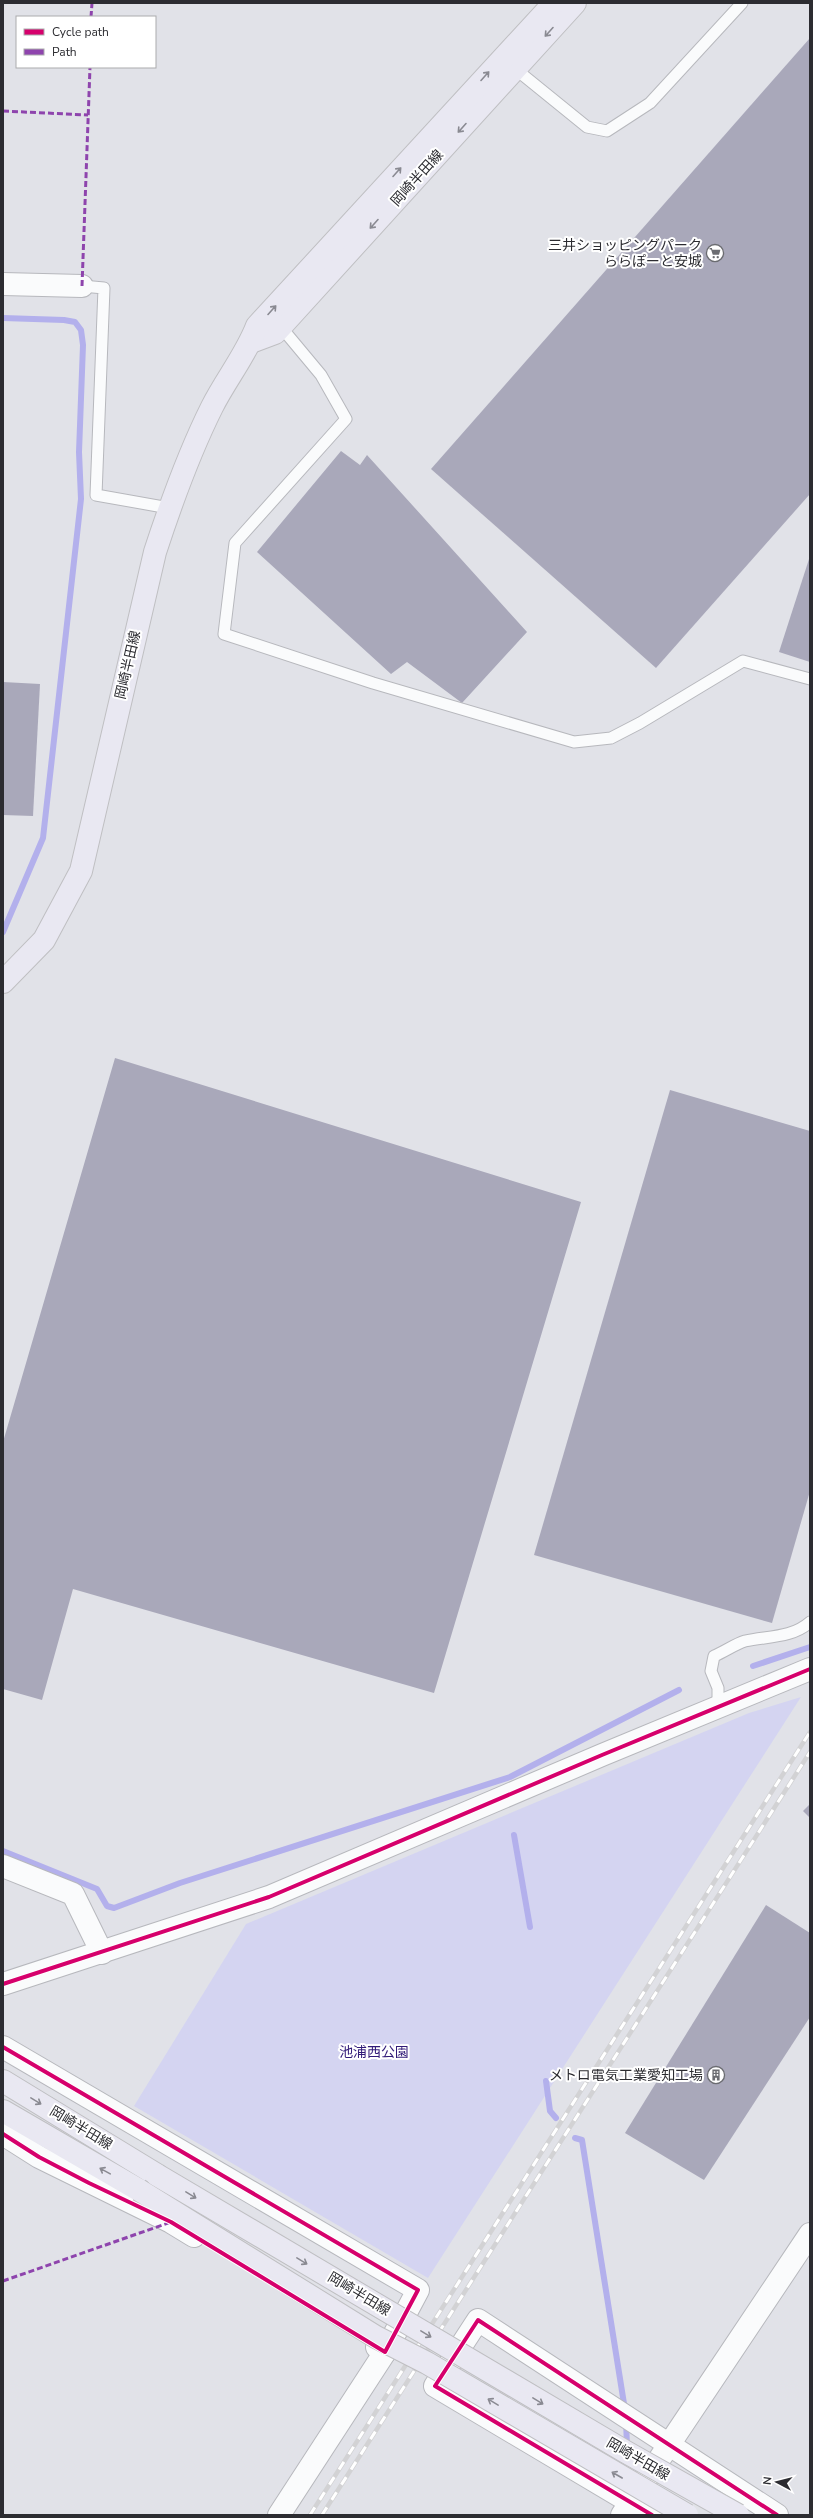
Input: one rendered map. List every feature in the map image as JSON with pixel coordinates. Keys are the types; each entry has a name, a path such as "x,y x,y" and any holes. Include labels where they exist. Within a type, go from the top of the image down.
{"main road":[{"name":"岡崎半田線","path":"251,342 276,333 509,63 554,3"},
{"name":"岡崎半田線","path":"3,982 44,940 81,871 155,552 169,508 212,406 251,342 258,326 509,63 575,3"},
{"name":"岡崎半田線","path":"3,2081 157,2175 626,2452 738,2515"},
{"name":"岡崎半田線","path":"3,2111 139,2190 376,2337 427,2363 687,2515"}],"street":[{"path":"3,284 82,286"},
{"path":"3,1984 102,1953 269,1897 718,1706 810,1669"},
{"path":"3,1866 73,1894 102,1953"},
{"path":"3,2047 418,2290 385,2352 279,2515"},
{"path":"3,2134 70,2173 171,2222 385,2352"},
{"path":"626,2508 667,2444 810,2234"},
{"path":"652,2515 626,2508 435,2386 478,2320 777,2515"}],"lane":[{"path":"509,63 587,127 607,130 650,102 742,3"},
{"path":"82,286 104,288 96,495 169,508"},
{"path":"281,327 321,375 346,419 235,543 224,634 373,683 574,742 611,738 640,723 743,661 810,679"},
{"path":"718,1706 718,1688 711,1671 714,1656 744,1641 770,1638 801,1630 810,1622"}],"green space":[{"name":"池浦西公園","path":"801,1697 428,2278 134,2106 246,1924 749,1713"}],"building":[{"name":"三井ショッピングパーク ららぽーと安城","path":"810,38 810,494 656,668 431,469"},
{"path":"341,451 360,465 367,455 527,632 462,703 407,662 391,674 257,552"},
{"path":"810,556 810,662 779,652"},
{"path":"3,682 40,684 33,816 3,815"},
{"path":"115,1058 581,1202 434,1693 73,1589 42,1700 3,1689 3,1442"},
{"path":"670,1090 810,1131 810,1491 772,1623 534,1555"},
{"path":"810,1804 810,1818 803,1811"},
{"name":"メトロ電気工業愛知工場","path":"766,1905 810,1933 810,2017 704,2180 625,2133"}],"waterway":[{"path":"3,318 64,320 75,322 81,330 83,345 79,452 81,499 43,838 3,932"},
{"path":"753,1666 810,1647"},
{"path":"3,1851 97,1889 107,1906 114,1908 180,1883 510,1777 679,1690"},
{"path":"514,1835 530,1927"},
{"path":"546,2081 550,2111 556,2118"},
{"path":"575,2138 582,2140 625,2410"},
{"path":"626,2421 627,2446"}],"railway":[{"path":"310,2515 810,1732"},
{"path":"322,2515 810,1752"}],"marked path":[{"path":"91,16 92,3"},
{"path":"82,286 90,68"},
{"path":"3,111 88,115"},
{"path":"3,2281 171,2222"}],"cycle path":[{"path":"3,1984 269,1897 602,1755 810,1669"},
{"path":"3,2047 418,2290 385,2352 171,2222 89,2183 39,2157 3,2134"},
{"path":"652,2515 435,2386 478,2320 777,2515"}],"place":[{"name":"三井ショッピングパーク ららぽーと安城","path":"715,253"},
{"name":"メトロ電気工業愛知工場","path":"716,2075"}]}
